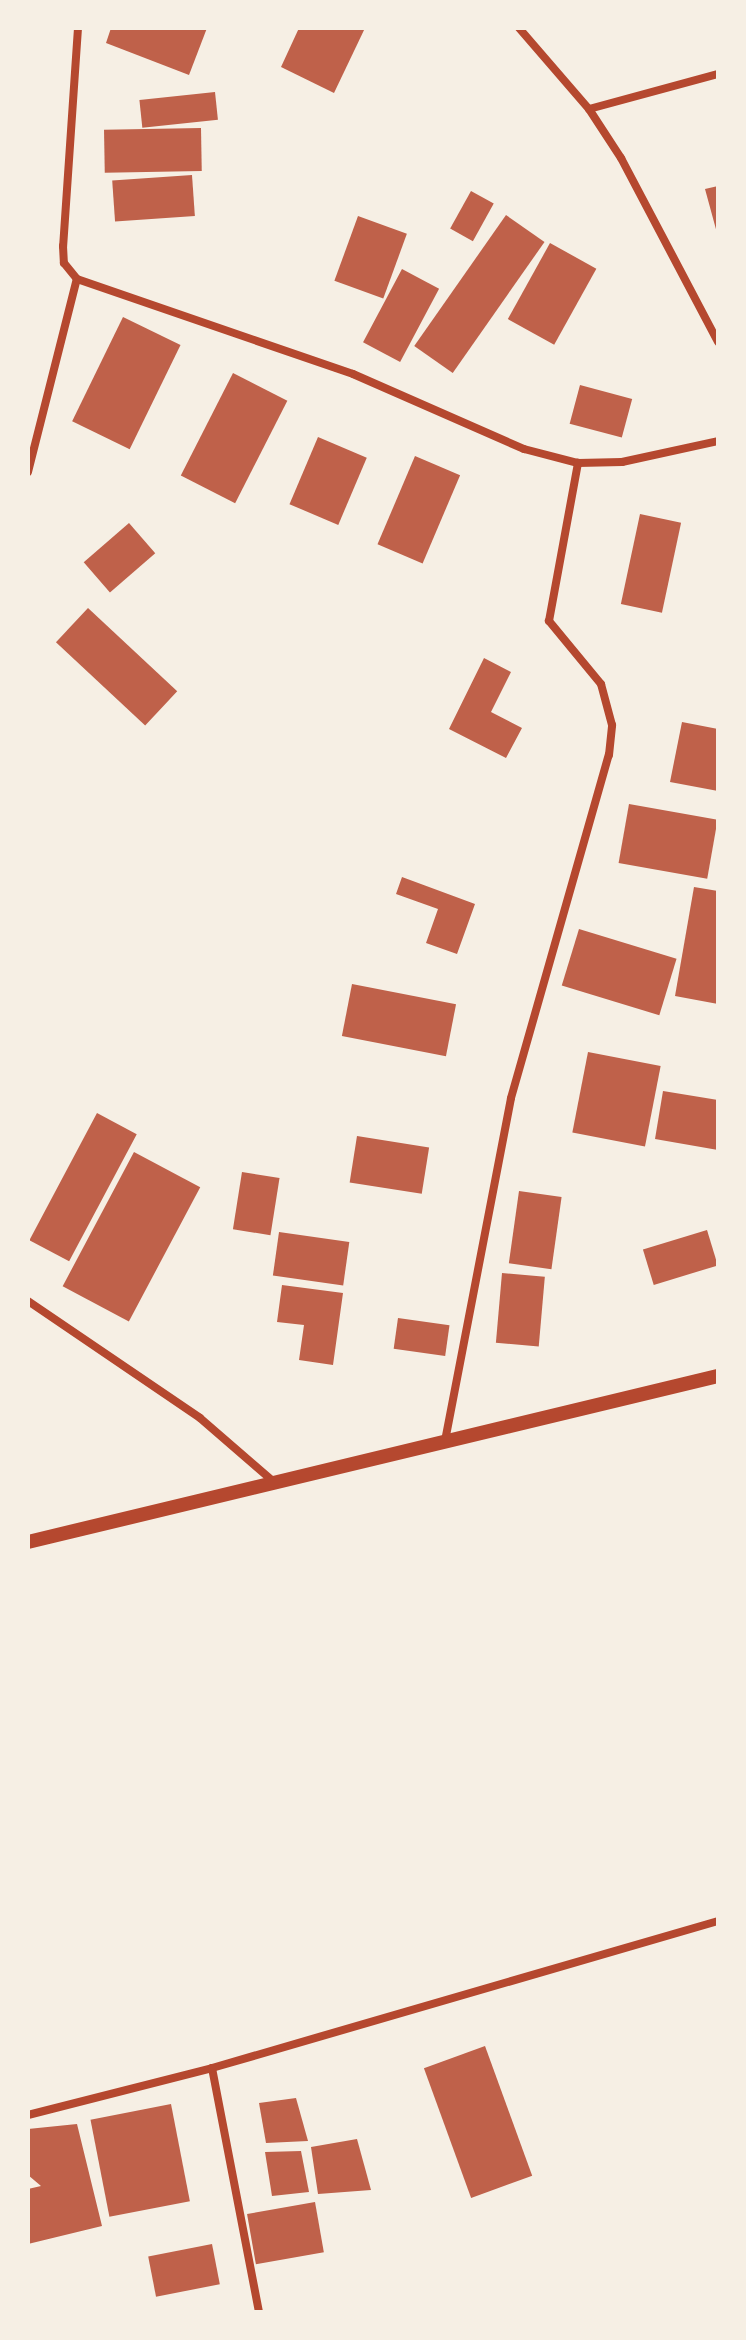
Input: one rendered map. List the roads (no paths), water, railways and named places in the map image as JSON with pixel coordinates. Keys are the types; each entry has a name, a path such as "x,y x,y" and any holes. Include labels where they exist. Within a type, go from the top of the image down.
{"street":[{"path":"78,28 63,246 64,263 77,279 353,374 524,449 578,463 622,462 718,441"},
{"path":"519,28 589,109 652,212 718,342"},
{"path":"589,109 718,74"},
{"path":"28,472 77,279"},
{"path":"445,1442 511,1098 609,755 612,725 601,684 549,621 578,463"},
{"path":"28,1301 200,1418 275,1483"},
{"path":"28,1542 718,1376"},
{"path":"28,2115 212,2068 718,1921"},
{"path":"212,2068 259,2312"}]}
